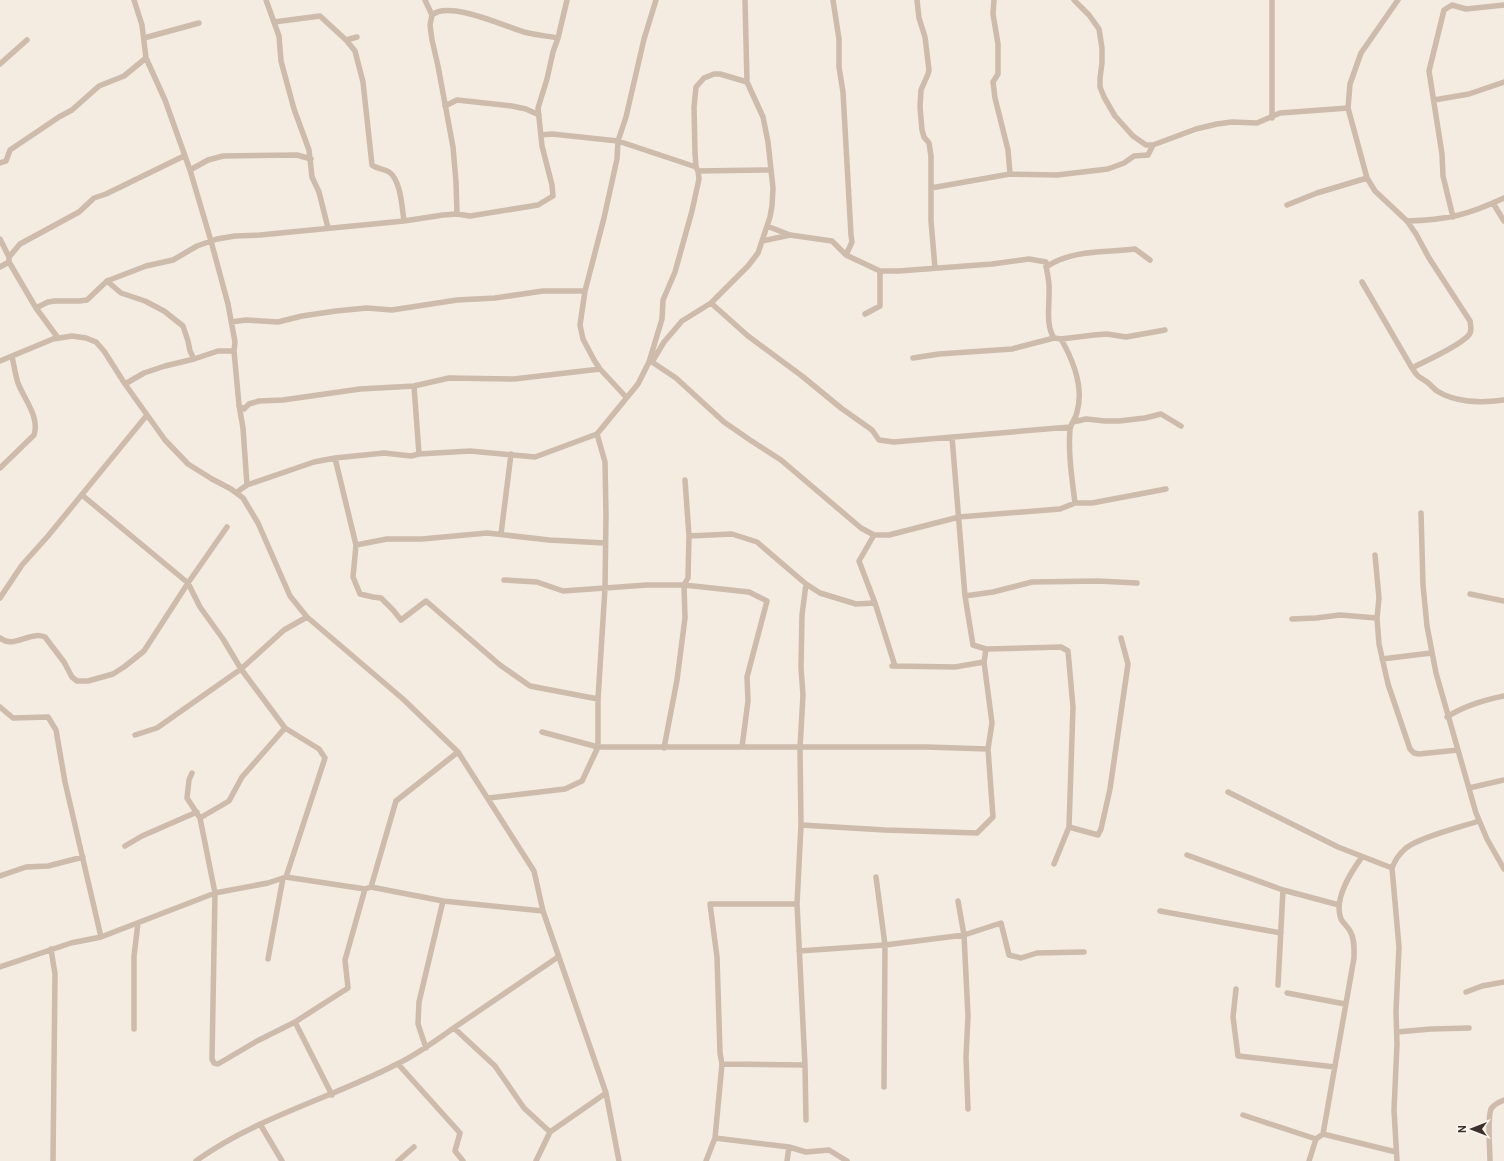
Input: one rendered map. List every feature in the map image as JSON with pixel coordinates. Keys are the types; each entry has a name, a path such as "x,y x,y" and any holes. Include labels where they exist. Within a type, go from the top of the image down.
{"street":[{"path":"134,0 142,25 146,58 165,100 190,170 228,304 235,342 234,351 239,406 243,428 247,485"},
{"path":"266,0 278,36 281,61 294,109 308,150 312,176 320,192 328,228"},
{"path":"425,0 432,15 430,25 432,40 453,147 457,214"},
{"path":"36,308 48,302 87,300 107,281 146,266 173,260 197,246 211,241 235,236 260,235 404,221 457,214 470,216 538,206 553,196 541,135 538,108 548,78 552,52 558,38 567,0"},
{"path":"626,397 600,369 586,345 580,331 585,291 604,218 617,159 618,140 626,117 644,39 656,0"},
{"path":"237,492 247,485 314,462 335,458 384,453 411,456 419,454 470,451 536,457 550,450 597,434 638,384 650,362 664,342 682,321 711,303 748,266 758,253 772,206 771,170 768,142 763,117 747,82 744,0"},
{"path":"833,0 839,39 839,67 843,92 852,242 846,256"},
{"path":"917,0 919,18 925,37 928,70 928,74 921,90 920,107 922,130 928,143 931,156 931,221 935,268"},
{"path":"994,0 993,14 998,44 998,74 993,82 995,98 1008,150 1010,174"},
{"path":"1074,0 1089,15 1099,29 1102,63 1100,87 1104,97 1115,116 1132,136 1146,145 1153,145 1196,129 1218,124 1232,122 1257,123 1272,118 1280,113 1348,108"},
{"path":"1272,0 1272,118"},
{"path":"1398,0 1361,53 1350,84 1348,108 1367,178 1375,191 1407,221 1470,321 1472,327 1469,336 1412,368"},
{"path":"1453,217 1443,176 1442,154 1429,70 1444,10 1452,5 1466,9 1504,5"},
{"path":"432,15 440,8 460,8 524,32 558,38"},
{"path":"274,22 320,16 346,40 355,51 360,70 372,165 389,172 395,178 404,221"},
{"path":"144,38 199,23"},
{"path":"346,40 357,37"},
{"path":"0,64 27,40"},
{"path":"0,163 6,161 10,150 72,110 99,86 124,76 146,58"},
{"path":"650,362 662,319 664,300 675,272 692,211 699,179 697,169 694,107 696,87 704,78 714,74 720,74 747,82"},
{"path":"1434,100 1469,94 1504,82"},
{"path":"445,106 457,100 512,106 526,109 539,115"},
{"path":"541,135 552,134 618,140 697,169 771,170"},
{"path":"1146,145 1148,155"},
{"path":"1148,155 1153,145"},
{"path":"296,156 308,150"},
{"path":"931,188 1010,174 1057,175 1108,169 1124,163 1134,156 1148,155"},
{"path":"0,267 9,260 20,244 79,212 94,198 111,192 184,156"},
{"path":"190,170 208,160 224,156 296,156 310,159"},
{"path":"1288,205 1317,193 1367,178"},
{"path":"1407,221 1453,217 1469,213 1504,198"},
{"path":"1493,203 1504,221"},
{"path":"767,226 790,234 832,240 846,256 880,270 899,271 992,264 1029,259 1046,262 1049,287 1049,324 1051,334 1058,339 1069,354 1079,393 1077,413 1071,425 1071,467 1075,503"},
{"path":"762,241 790,234"},
{"path":"0,239 9,260 36,308 58,338"},
{"path":"1046,268 1054,262 1076,254 1136,249 1150,260"},
{"path":"865,314 880,306 880,270"},
{"path":"107,281 121,293 145,301 164,311 183,326 190,351 194,359"},
{"path":"1362,282 1417,378 1426,381 1450,398 1485,402 1504,400"},
{"path":"231,322 246,320 278,322 302,316 336,311 367,308 392,310 457,300 495,298 543,291 585,291"},
{"path":"711,303 748,336 872,430 879,440 894,442 1071,425 1086,419"},
{"path":"913,358 939,354 1012,349 1058,339 1094,334 1107,334 1126,337 1165,330"},
{"path":"0,361 37,345 58,338 72,336 86,338 96,342 104,351 125,384 165,440 188,464 237,492 249,506 290,596 307,617 403,699 458,752 534,871 543,911 606,1094 619,1161"},
{"path":"125,384 144,373 165,366 218,351 234,351"},
{"path":"0,468 34,435 36,428 34,419 18,383 12,356"},
{"path":"650,362 676,378 724,422 781,460 862,528 874,535 889,535 959,517 1060,509 1075,503 1092,503 1166,489"},
{"path":"239,406 244,409 249,404 258,401 283,400 360,389 414,386 448,378 514,379 600,369"},
{"path":"414,386 419,454"},
{"path":"1077,413 1086,419 1112,422 1162,414 1181,426"},
{"path":"0,598 22,565 82,495 147,415"},
{"path":"488,798 565,789 582,781 598,747 598,699 605,588 606,515 605,462 597,434"},
{"path":"952,437 965,596 973,645 986,649 1061,647 1068,651 1073,707 1068,827 1054,864"},
{"path":"501,534 511,454"},
{"path":"335,458 356,545 353,577 360,594 381,598 401,620 426,601 500,665 530,686 598,699"},
{"path":"664,748 677,680 685,618 684,585 688,578 689,536 685,480"},
{"path":"82,495 188,583 200,607 242,669 285,728 319,749 326,758 284,878 268,959"},
{"path":"1421,513 1423,585 1426,626 1431,652 1447,717 1479,821 1504,869"},
{"path":"0,638 5,642 11,642 35,636 45,637 64,662 72,677 77,681 88,681 112,674 124,668 144,651 188,583 227,527"},
{"path":"356,545 387,539 422,539 487,533 549,540 605,543"},
{"path":"689,536 732,534 757,542 806,584 820,593 856,604 875,603"},
{"path":"874,535 859,561 875,603 894,666 955,667 984,662"},
{"path":"1375,555 1379,598 1377,618 1379,644 1388,684 1410,749 1414,753 1418,754 1458,750"},
{"path":"504,580 537,582 563,591 647,585 684,585 749,592 767,601 747,677 748,702 742,747"},
{"path":"965,596 993,592 1032,582 1098,581 1137,583"},
{"path":"806,584 802,615 801,668 803,695 800,748 801,825 797,904 805,1065 806,1120"},
{"path":"1470,594 1504,601"},
{"path":"1292,620 1340,615 1377,618"},
{"path":"135,735 157,728 242,669 284,630 307,617"},
{"path":"1068,827 1098,835 1101,829 1110,789 1128,664 1121,638"},
{"path":"801,825 884,830 977,833 993,817 988,749 992,723 984,662 986,649"},
{"path":"1382,659 1431,652"},
{"path":"1447,717 1469,706 1489,699 1504,696"},
{"path":"0,707 13,718 48,717 56,730 65,782 101,937"},
{"path":"125,846 142,836 199,815 229,801 242,777 285,728"},
{"path":"542,732 598,747 927,747 988,749"},
{"path":"192,773 189,780 187,798 199,815 215,893 212,1059 214,1063 218,1064 257,1041 295,1022 348,988 345,960 396,801 458,752"},
{"path":"1469,788 1504,780"},
{"path":"1228,792 1338,847 1392,868"},
{"path":"1397,1161 1394,1110 1399,947 1392,868 1396,858 1407,847 1422,840 1479,821"},
{"path":"1187,855 1283,890 1339,905"},
{"path":"0,876 26,867 48,866 83,857"},
{"path":"1309,1161 1316,1140 1323,1134 1354,958 1353,938 1350,930 1341,919 1339,905 1349,875 1362,857"},
{"path":"876,877 885,946 884,1087"},
{"path":"0,966 71,943 101,937 215,893 268,883 284,878 368,888 443,901 543,911"},
{"path":"1278,985 1283,890"},
{"path":"426,1048 418,1024 419,1002 443,901"},
{"path":"958,901 964,935 968,1016 966,1057 968,1109"},
{"path":"706,1161 715,1138 722,1064 720,1053 717,957 710,904 797,904"},
{"path":"1160,911 1281,933"},
{"path":"134,1029 134,956 138,923"},
{"path":"799,952 885,946 964,935 1001,923 1009,956 1021,958 1037,953 1084,952"},
{"path":"52,950 55,974 53,1161"},
{"path":"196,1161 210,1151 260,1124 332,1095 398,1064 426,1048 558,957"},
{"path":"1466,992 1489,984 1504,982"},
{"path":"1236,989 1233,1016 1238,1056 1335,1067"},
{"path":"1287,992 1346,1004"},
{"path":"295,1022 332,1095"},
{"path":"454,1028 495,1066 524,1108 550,1132"},
{"path":"1397,1032 1469,1028"},
{"path":"398,1064 460,1133 455,1151 463,1161"},
{"path":"722,1064 805,1065"},
{"path":"536,1161 550,1132 606,1094"},
{"path":"1490,1161 1490,1120 1492,1109 1497,1103 1504,1100"},
{"path":"1243,1115 1316,1140"},
{"path":"260,1124 282,1161"},
{"path":"1323,1134 1396,1152"},
{"path":"715,1138 789,1147 806,1152 829,1150 847,1161"},
{"path":"398,1161 414,1147"},
{"path":"787,1161 789,1147"}]}
